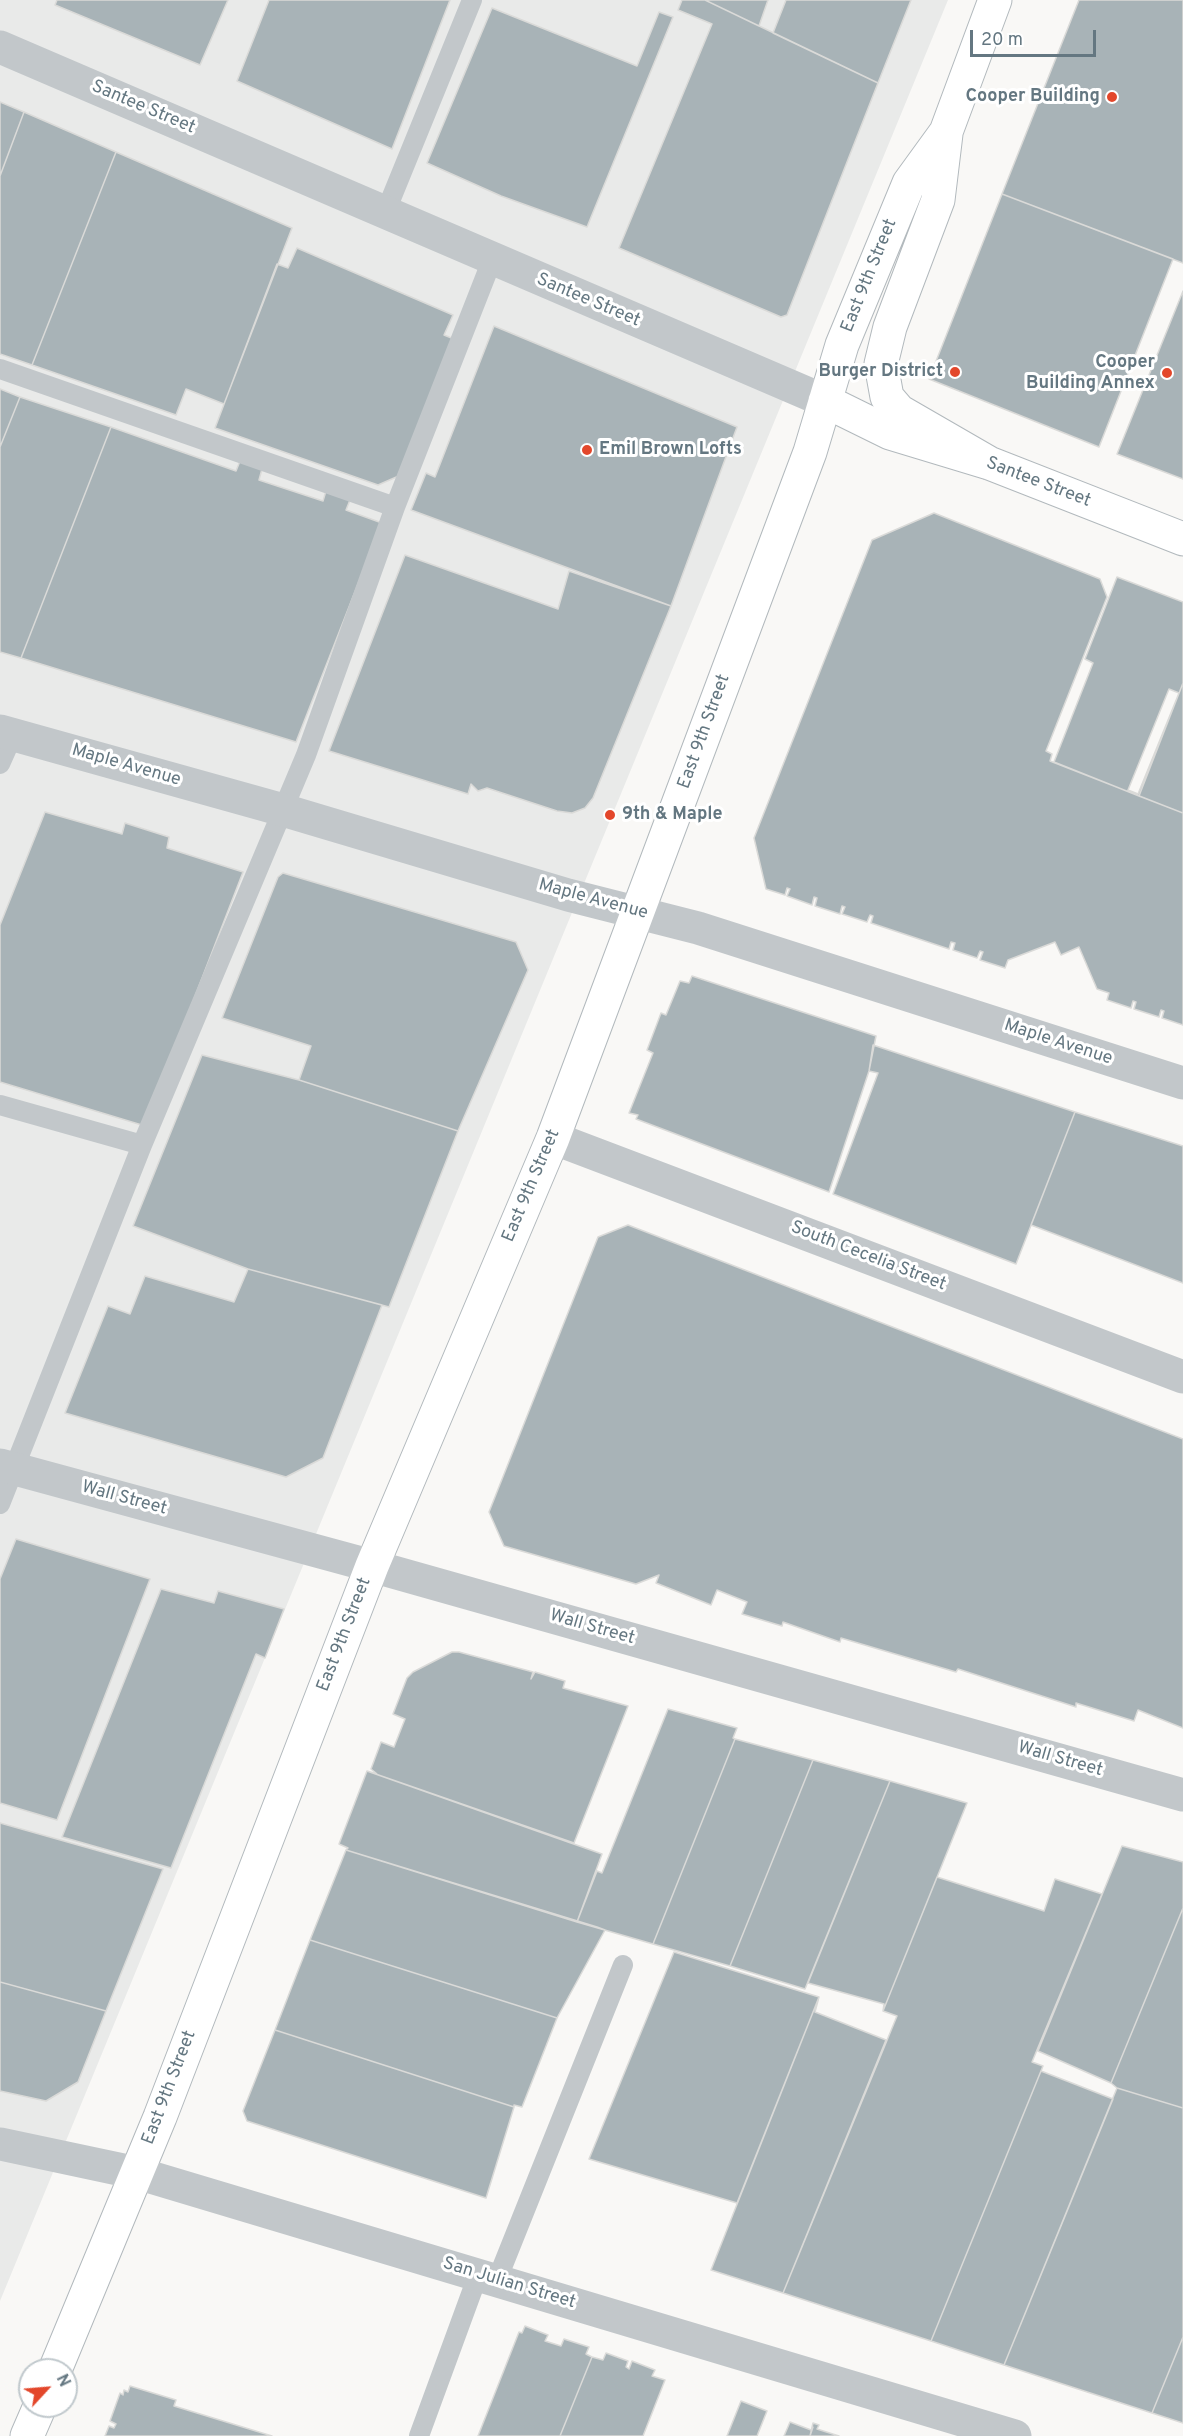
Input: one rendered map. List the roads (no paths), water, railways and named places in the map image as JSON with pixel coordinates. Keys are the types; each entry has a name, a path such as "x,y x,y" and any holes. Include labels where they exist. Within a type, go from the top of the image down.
{"main road":[{"name":"East 9th Street","path":"60,2358 137,2173 372,1566 553,1138 810,452 842,345 909,183 946,132 995,0"},
{"path":"946,132 938,200 890,327 880,364 887,397 898,411 989,463"},
{"name":"Santee Street","path":"825,401 890,433 989,463 1183,539"},
{"path":"27,2436 35,2418"}],"street":[{"name":"Santee Street","path":"0,47 386,211 492,261 825,401"},
{"name":"Maple Avenue","path":"6,733 283,810 568,895 698,928 1183,1083"},
{"name":"South Cecelia Street","path":"553,1138 1183,1377"},
{"name":"Wall Street","path":"7,1467 372,1566 1183,1795"},
{"name":"San Julian Street","path":"0,2144 137,2173 1009,2435"}],"lane":[{"path":"386,211 472,0"},
{"path":"0,1503 7,1467 306,755 395,507 492,261"},
{"path":"0,369 395,507"},
{"path":"0,764 6,733"},
{"path":"0,1105 142,1145"},
{"path":"419,2436 623,1965"}],"place":[{"name":"Cooper Building","path":"1112,97"},
{"name":"Burger District","path":"955,372"},
{"name":"Cooper Building Annex","path":"1167,373"},
{"name":"Emil Brown Lofts","path":"587,450"},
{"name":"9th & Maple","path":"610,815"}]}
